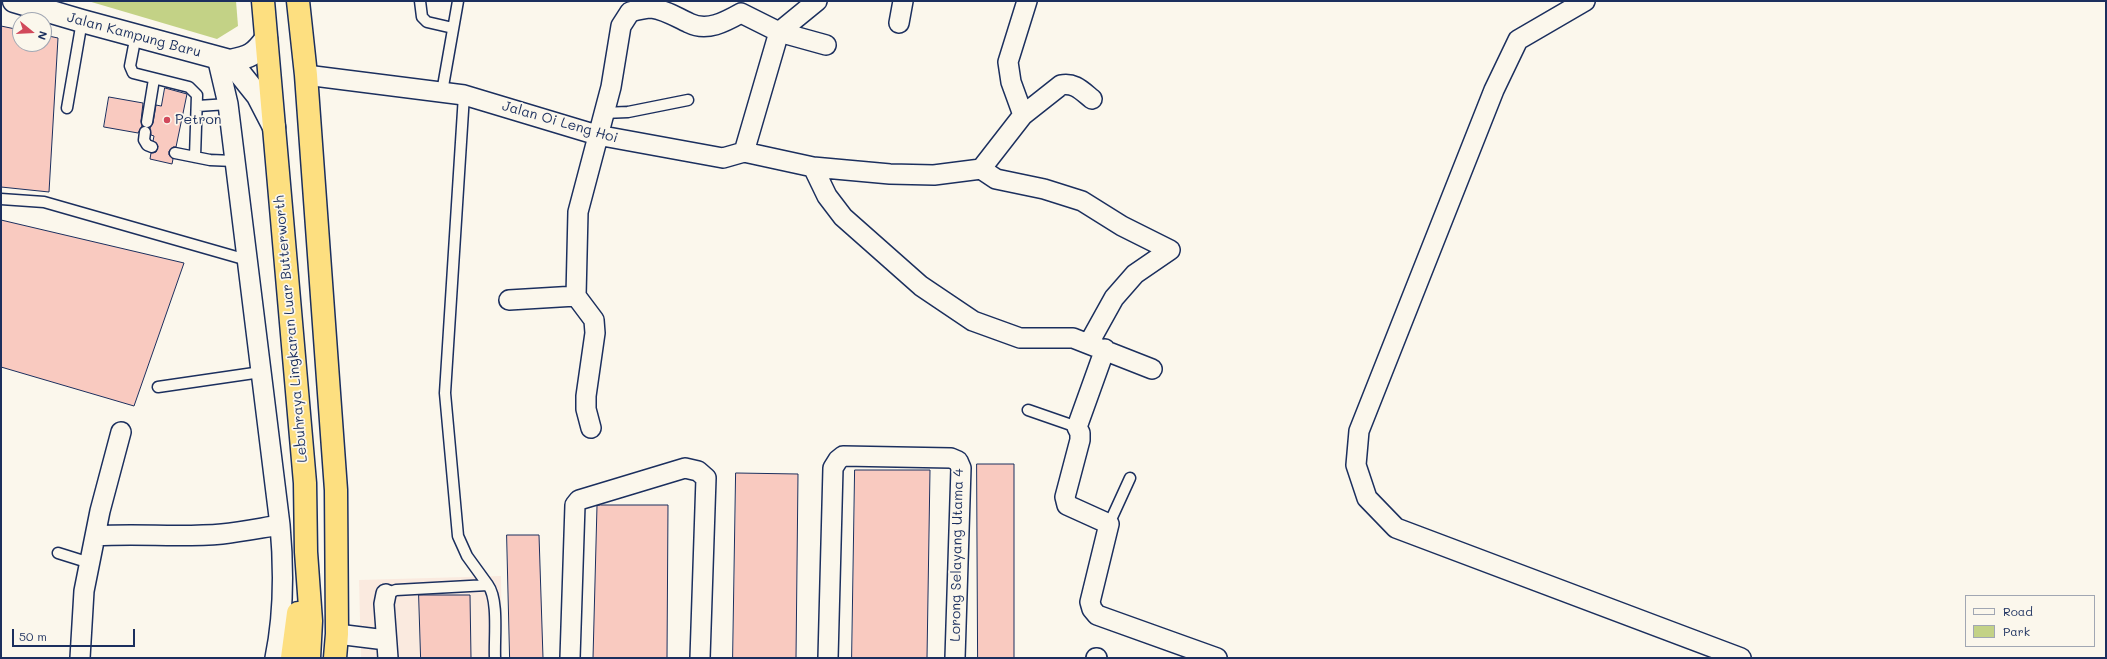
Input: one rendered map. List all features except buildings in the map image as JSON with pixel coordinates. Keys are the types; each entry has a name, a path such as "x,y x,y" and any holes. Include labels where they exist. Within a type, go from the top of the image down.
{"highway":[{"name":"Lebuhraya Lingkaran Luar Butterworth","path":"263,1 305,483 306,552 311,621 309,658"},
{"path":"298,1 306,75 336,490 336,651"},
{"path":"292,658 306,552"}],"street":[{"name":"Jalan Kampung Baru","path":"14,1 82,22 224,59 246,58 256,52 266,39"},
{"path":"744,152 779,32 817,1"},
{"path":"899,23 902,1"},
{"path":"1023,115 1011,82 1008,62 1027,1"},
{"path":"1585,1 1518,40 1498,82 1359,430 1356,465 1367,498 1396,528 1741,658"},
{"path":"592,428 586,409 595,333 594,320 576,296 578,212 597,135 611,87 621,26 630,12 650,8 669,12 691,24 707,27 724,23 739,7 779,32 826,45"},
{"path":"224,59 234,161 280,525 283,581 281,619 275,658"},
{"path":"224,59 258,96 274,127"},
{"name":"Jalan Oi Leng Hoi","path":"306,75 464,95 597,135 723,158 744,152 813,167 890,174 934,175 981,169"},
{"path":"1092,99 1074,85 1068,83 1061,85 1023,115 981,169 996,179 1044,189 1082,201 1122,226 1170,250 1135,274 1114,298 1097,346 1077,427 1080,433 1080,440 1065,501 1067,505 1109,524 1090,602 1092,609 1097,615 1217,658"},
{"path":"813,167 828,196 843,217 921,286 973,321 1020,338 1073,338 1097,346 1152,369"},
{"path":"509,300 576,296"},
{"path":"80,658 84,591 121,432"},
{"name":"Lorong Selayang Utama 4","path":"828,658 833,468 838,460 843,456 951,458 958,461 961,468 954,658"},
{"path":"570,658 573,514 575,505 579,500 685,468 698,471 706,478 700,658"},
{"path":"96,536 129,533 180,535 222,534 280,525"},
{"path":"336,651 387,649 384,604 386,594"}],"lane":[{"path":"420,1 419,10 422,17 427,22 453,28"},
{"path":"442,92 458,1"},
{"path":"67,108 82,22"},
{"path":"136,35 130,66 133,73 154,80 189,87 197,95 198,106 194,157"},
{"path":"147,122 154,80"},
{"path":"464,95 445,393 458,536 467,556 492,591 494,608 495,658"},
{"path":"603,113 628,112 688,100"},
{"path":"198,106 228,104"},
{"path":"145,132 144,140 147,145 152,147"},
{"path":"174,153 210,160 234,161"},
{"path":"1,199 44,202 247,260"},
{"path":"158,388 261,372"},
{"path":"1028,410 1077,427"},
{"path":"1109,524 1130,478"},
{"path":"58,553 90,563"},
{"path":"386,594 396,590 488,585"}],"shaded area":[{"path":"501,576 502,658 361,658 359,580"}],"green space":[{"path":"88,1 236,1 238,26 217,39"}],"place":[{"name":"Petron","path":"167,120"}]}
